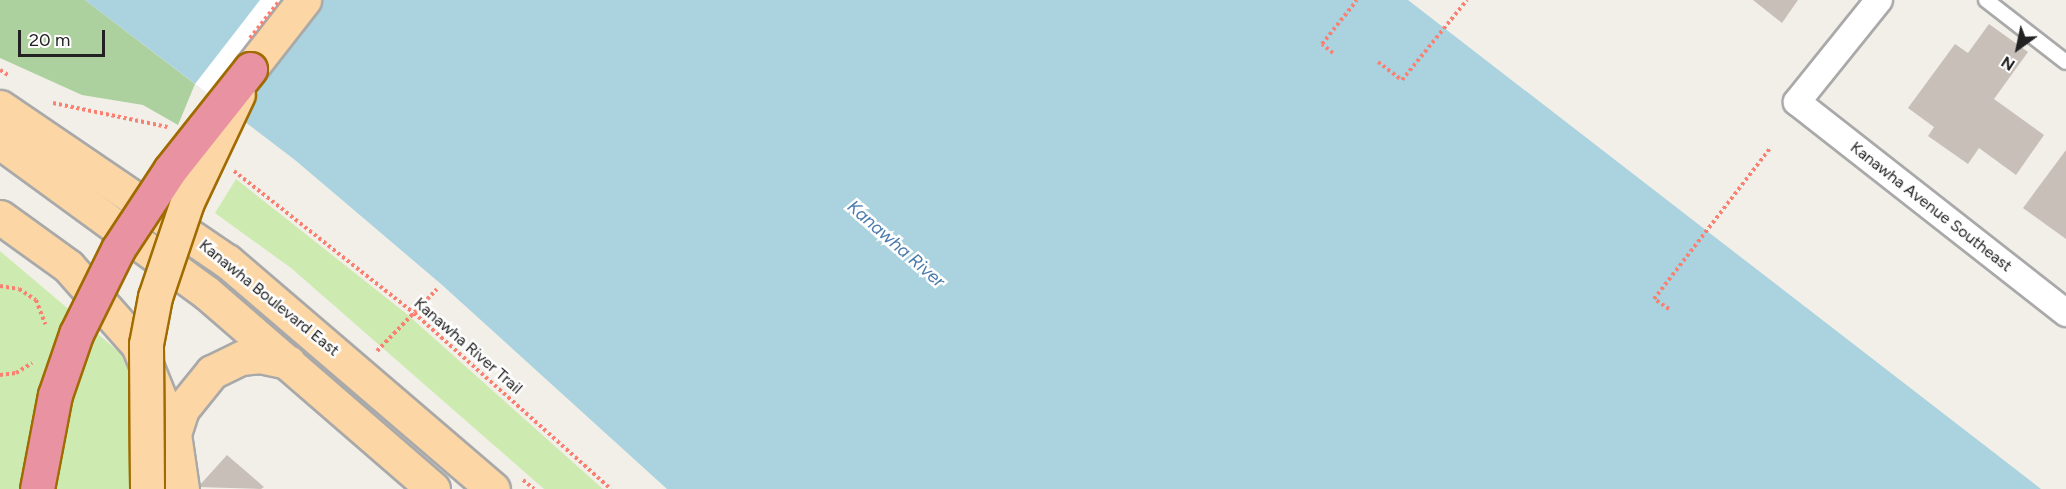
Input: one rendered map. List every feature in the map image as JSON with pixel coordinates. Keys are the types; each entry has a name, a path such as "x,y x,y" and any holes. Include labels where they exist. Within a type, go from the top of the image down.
{"highway":[{"path":"37,489 55,395 76,334 118,249 170,170 250,69"}],"main road":[{"path":"147,489 146,344 155,297 187,202 250,69 304,0"},
{"name":"Kanawha Boulevard East","path":"0,107 227,261 493,489"},
{"path":"0,142 207,293 433,489"},
{"path":"0,217 68,266 138,345 174,434 182,489"},
{"path":"174,434 182,409 212,372 241,358 260,356 288,362"}],"street":[{"name":"Kanawha Avenue Southeast","path":"1879,0 1797,102 2066,313"}],"lane":[{"path":"1986,0 2066,62"}],"path":[{"path":"1333,53 1322,44 1356,0"},
{"path":"1378,62 1402,80 1467,0"},
{"path":"1669,309 1654,299 1771,147"},
{"name":"Kanawha River Trail","path":"305,224 414,313 611,489"},
{"path":"0,286 19,289 36,300 41,308 44,332"},
{"path":"377,351 437,289"},
{"path":"0,375 25,370 37,356"}],"green space":[{"path":"0,0 85,0 195,84 178,125 143,105 82,95 0,58"},
{"path":"236,179 408,315 603,489 544,489 291,268 215,213"},
{"path":"0,251 131,362 135,489 0,489"}],"water":[{"name":"Kanawha River","path":"85,0 1408,0 2041,489 667,489 441,284 295,160"}],"pier":[{"path":"260,0 323,0 264,75 246,123 195,84"}],"building":[{"path":"1753,0 1798,0 1782,23"},
{"path":"1989,24 2028,52 1994,99 2044,135 2016,175 1979,148 1968,164 1928,136 1934,127 1908,108 1955,44 1968,53"},
{"path":"2066,150 2066,239 2023,208"},
{"path":"227,455 264,487 261,489 198,487"}]}
